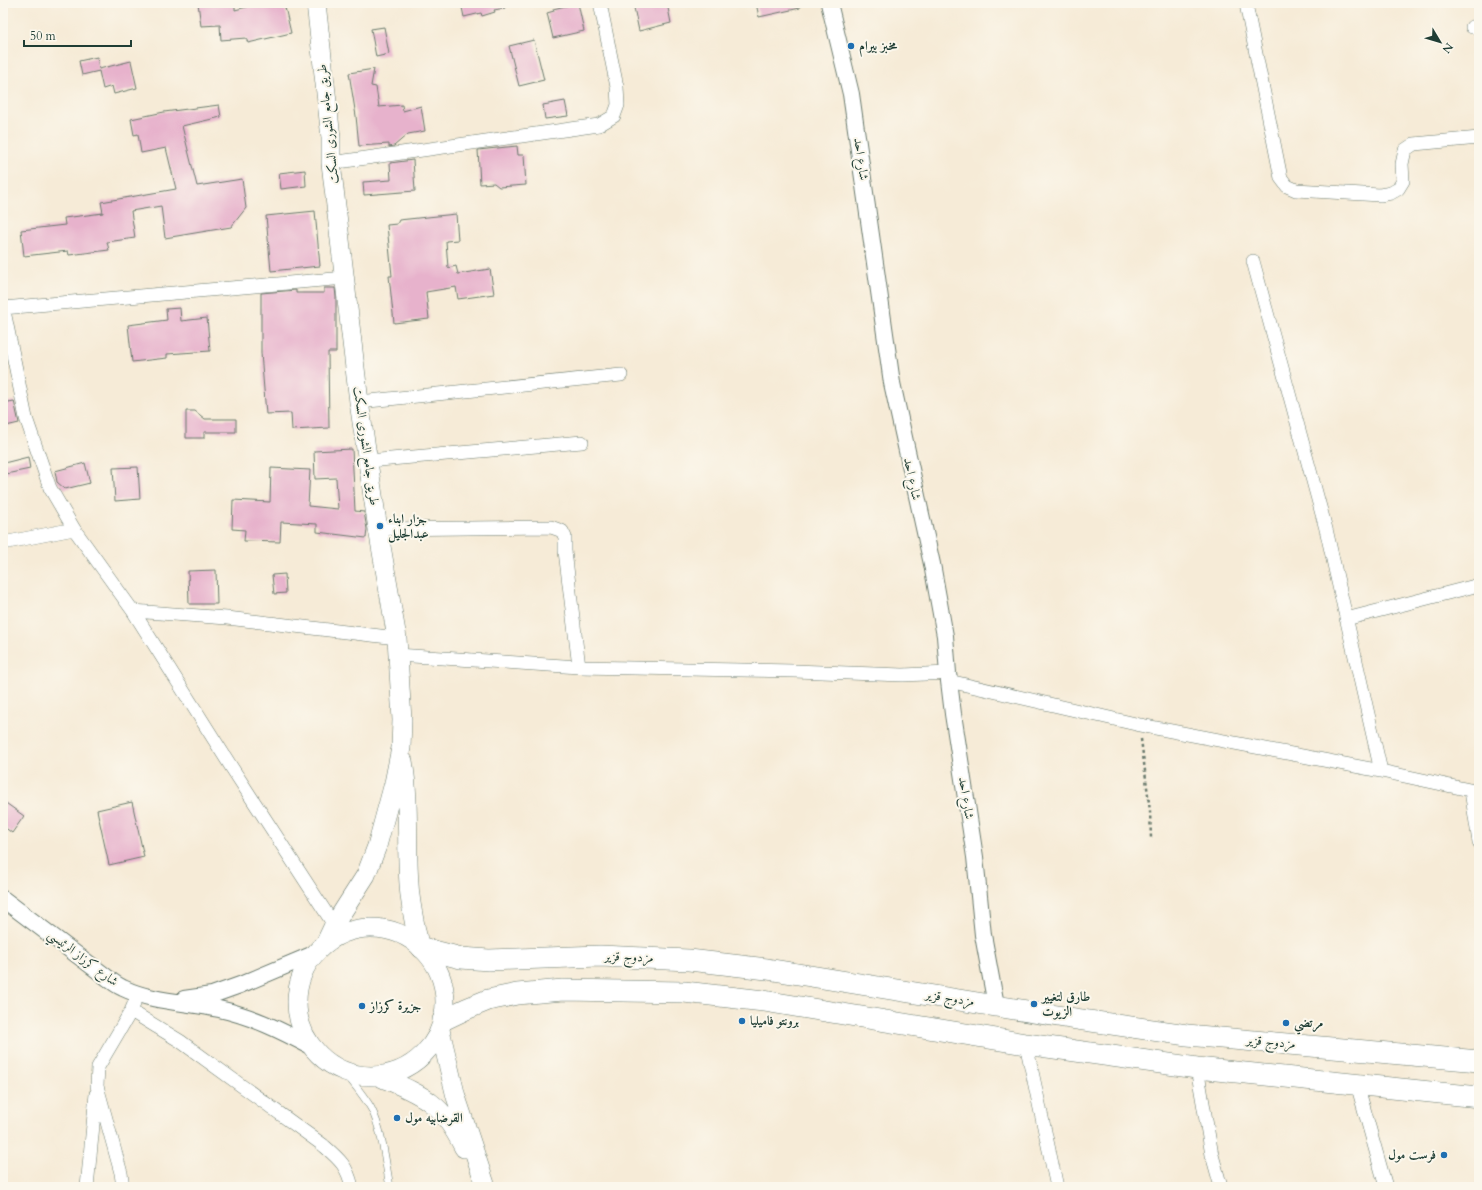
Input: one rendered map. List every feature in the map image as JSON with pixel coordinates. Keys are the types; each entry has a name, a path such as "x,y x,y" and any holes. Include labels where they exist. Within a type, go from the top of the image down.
{"main road":[{"name":"طريق جامع الشورى السكت","path":"316,3 331,138 332,163 359,402 397,646 402,720 401,748 394,783 377,846 366,875 320,948 307,964 301,978 297,1006 304,1034 312,1047 322,1058 334,1067 342,1070 363,1076 378,1076"},
{"path":"401,748 407,783 409,885 412,912 420,946"},
{"path":"320,948 339,935 355,929 372,928 389,930 404,936 420,946 432,960 440,974 444,989 445,1005 441,1025 428,1050 415,1061 400,1070 378,1076"},
{"name":"مزدوج قزير","path":"420,946 461,958 489,960 600,956 689,960 767,968 1076,1019 1187,1035 1479,1061"},
{"path":"441,1025 466,1009 488,1000 517,994 563,990 684,992 764,1001 1026,1044 1197,1068 1479,1097"},
{"path":"1073,1051 1076,1019"},
{"path":"441,1025 456,1097 485,1187"},
{"path":"378,1076 422,1096 440,1111 455,1130 485,1187"}],"street":[{"path":"332,163 599,125 614,116 618,105 617,86 600,3"},
{"name":"شارع احد","path":"829,3 851,94 892,383 932,564 946,636 948,677 996,1005"},
{"path":"1246,4 1281,178 1288,186 1296,190 1304,191 1380,195 1392,193 1398,189 1403,181 1402,164 1405,150 1414,144 1479,138"},
{"path":"1253,261 1326,529 1381,771"},
{"path":"334,925 232,768 133,611 74,529 50,488 26,418 3,307 345,278"},
{"path":"359,402 621,375"},
{"path":"368,461 582,442"},
{"path":"378,529 551,527 562,531 565,537 565,551 579,667"},
{"path":"3,543 74,529"},
{"path":"1346,619 1479,585"},
{"path":"133,611 227,618 397,646 579,667 794,671 948,677 1140,725 1381,771 1475,791 1479,842"},
{"name":"شارع كرزاز الرئيسي","path":"3,899 122,988 171,1001 217,1008 242,1015 270,1025 312,1047"},
{"name":"شارع كرزاز الرئيسي","path":"171,1001 219,992 240,985 320,948"},
{"path":"87,1187 98,1067 131,1011 138,993"},
{"path":"131,1011 186,1045 323,1145 341,1160 349,1176 352,1187"},
{"path":"1026,1044 1057,1187"},
{"path":"1197,1068 1212,1155 1221,1187"},
{"path":"1357,1084 1386,1187"},
{"path":"96,1086 123,1187"}],"lane":[{"path":"342,1070 366,1101 376,1120 390,1187"}],"path":[{"path":"1140,725 1152,838"}],"building":[{"path":"198,3 235,3 235,10 262,3 284,3 291,33 248,43 246,38 221,40 220,25 201,26"},
{"path":"461,3 504,3 505,8 494,10 495,12 482,16 481,13 464,17"},
{"path":"578,3 584,31 553,38 547,13 554,11 553,9"},
{"path":"633,3 667,3 671,23 639,31"},
{"path":"756,3 800,3 800,8 759,17"},
{"path":"384,27 389,54 376,57 371,29"},
{"path":"534,40 544,80 519,86 509,46"},
{"path":"97,57 99,69 131,61 137,88 114,94 112,86 103,89 99,71 82,75 79,61"},
{"path":"374,69 371,86 376,87 379,107 402,105 403,111 421,106 425,131 408,134 394,146 389,147 389,144 359,146 349,73"},
{"path":"565,101 568,116 545,119 543,105"},
{"path":"219,105 221,117 182,126 197,186 242,179 246,208 231,227 165,238 161,206 131,211 135,238 107,242 109,250 69,255 68,251 24,256 21,230 65,225 64,218 103,213 101,202 176,189 166,148 141,153 138,134 134,135 131,119 164,112"},
{"path":"517,146 518,155 524,155 526,185 499,187 494,183 480,184 478,150"},
{"path":"413,160 415,191 364,195 363,182 391,180 390,163"},
{"path":"305,170 306,186 281,189 279,173"},
{"path":"315,211 320,266 271,271 266,216"},
{"path":"456,214 458,240 446,241 448,268 456,266 458,274 490,269 494,294 458,299 456,287 426,292 429,319 394,323 389,276 392,276 387,225 397,224 399,220"},
{"path":"324,288 335,288 336,297 336,352 328,352 329,428 292,430 291,413 266,414 261,353 261,293 296,290 296,293 324,293"},
{"path":"180,308 181,321 207,318 210,351 167,354 167,358 132,362 128,325 167,320 166,309"},
{"path":"14,401 19,423 6,426 3,417 3,403"},
{"path":"186,411 195,411 205,419 236,419 236,432 204,432 204,438 186,438"},
{"path":"352,449 355,511 364,512 367,529 366,538 317,532 317,524 281,522 280,542 244,541 245,530 232,529 233,500 270,502 271,468 310,470 308,506 338,509 336,478 315,479 314,451"},
{"path":"28,457 30,469 6,474 4,463"},
{"path":"85,463 90,483 65,489 57,482 55,471"},
{"path":"138,467 140,499 115,501 113,468"},
{"path":"216,570 217,604 189,604 188,571"},
{"path":"285,574 286,593 274,594 272,575"},
{"path":"3,801 24,816 12,833 3,826"},
{"path":"132,802 144,857 109,865 97,810"}],"place":[{"name":"مخبز بيرام","path":"851,46"},
{"name":"جزار ابناء عبدالجليل","path":"380,526"},
{"name":"طارق لتغيير الزيوت","path":"1034,1004"},
{"name":"جزيرة كرزاز","path":"362,1006"},
{"name":"برونتو فاميليا","path":"742,1021"},
{"name":"مرتضي","path":"1286,1023"},
{"name":"القرضابيه مول","path":"397,1118"},
{"name":"فرست مول","path":"1444,1155"}]}
